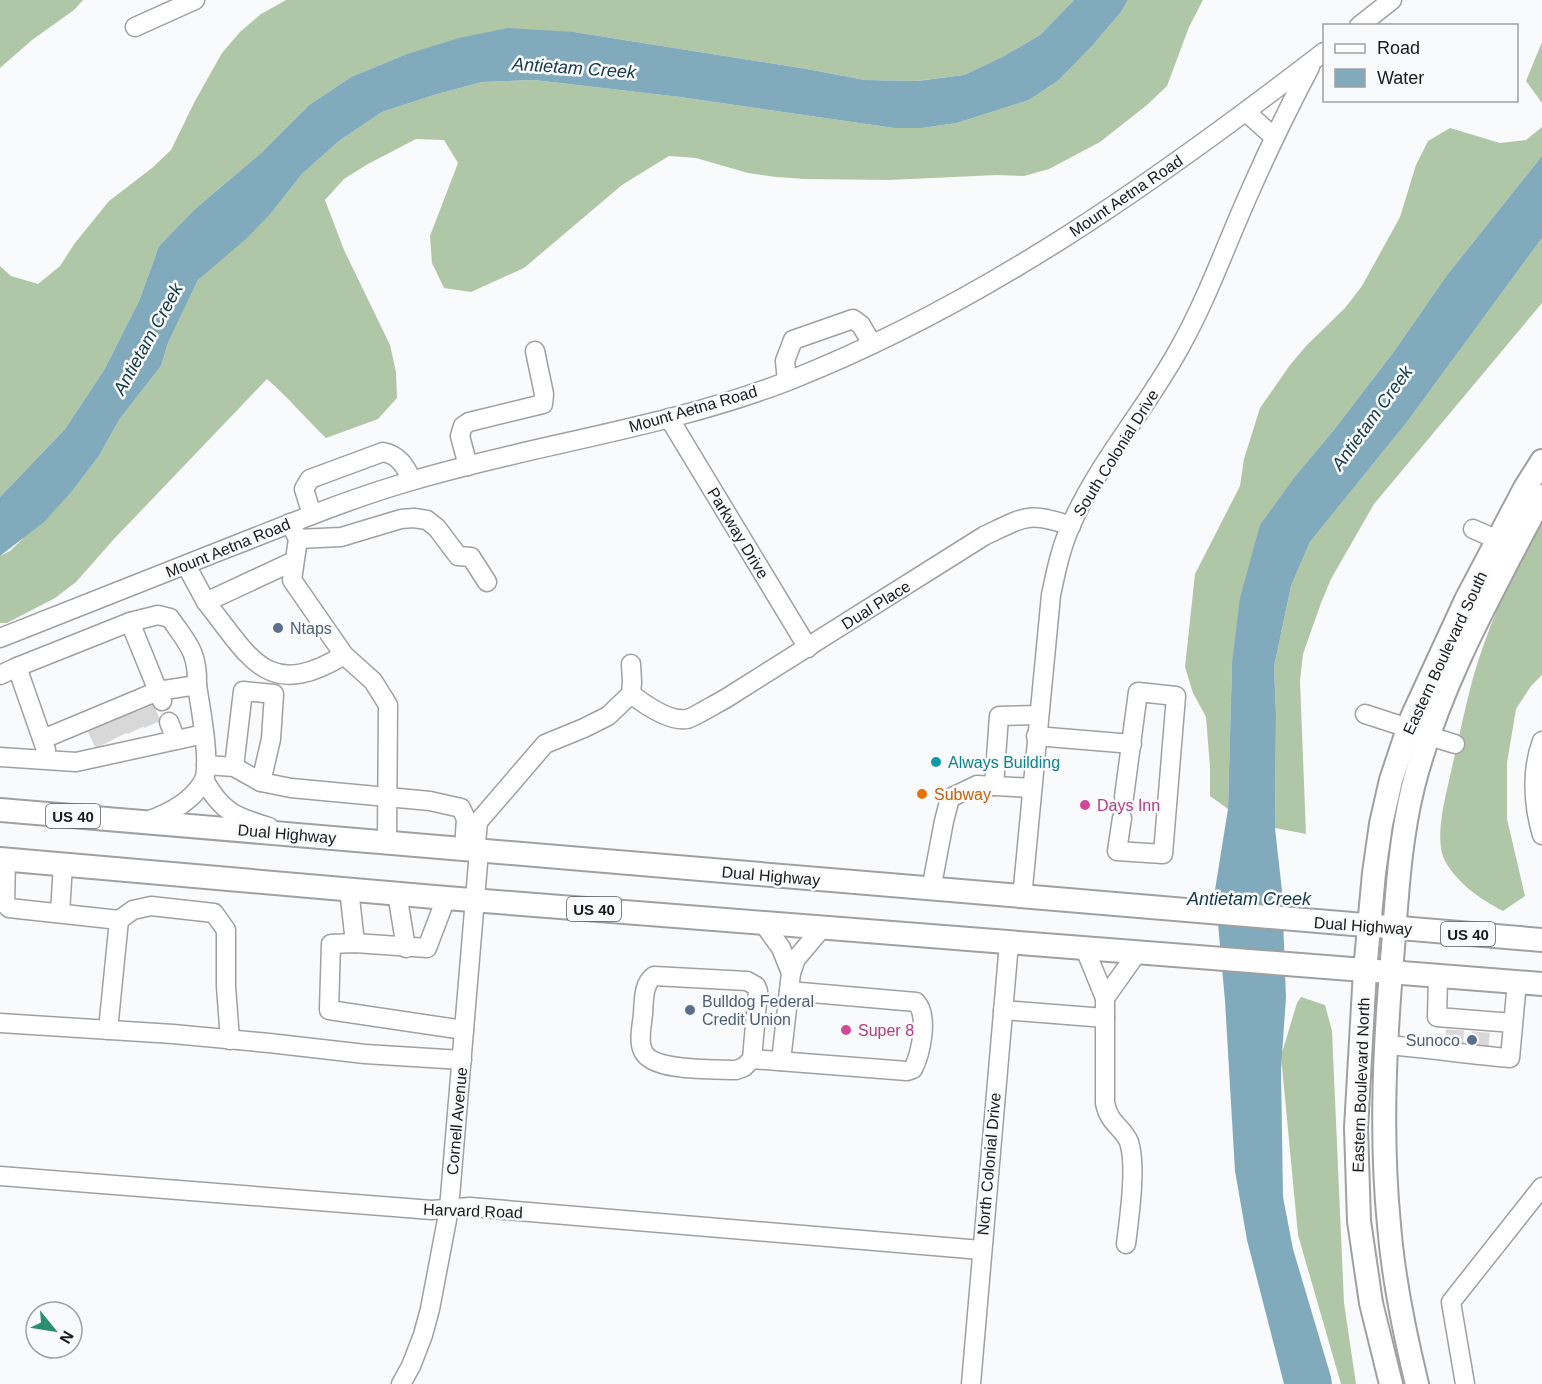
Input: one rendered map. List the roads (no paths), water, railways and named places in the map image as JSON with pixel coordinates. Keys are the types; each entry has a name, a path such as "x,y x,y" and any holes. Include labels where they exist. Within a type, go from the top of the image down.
{"main road":[{"name":"Eastern Boulevard South","path":"1513,546 1542,461"},
{"name":"Eastern Boulevard South","path":"1368,927 1381,824 1391,780 1454,671 1513,546 1542,496"},
{"name":"Eastern Boulevard South","path":"1394,928 1403,834 1413,786 1419,732"},
{"name":"Dual Highway","path":"0,810 1022,898 1542,940"},
{"name":"US 40","path":"3,859 446,898 1542,984"},
{"name":"Eastern Boulevard North","path":"1368,927 1356,1128 1359,1221 1371,1303 1391,1384"},
{"name":"Eastern Boulevard North","path":"1394,928 1384,1133 1389,1226 1417,1384"}],"street":[{"path":"135,27 195,0"},
{"path":"1362,24 1392,0"},
{"name":"Mount Aetna Road","path":"0,638 186,565 294,531 312,515 357,497 412,480 669,418 787,381 872,344 978,288 1088,223 1147,184 1318,57"},
{"name":"South Colonial Drive","path":"1022,898 1051,595 1071,526 1098,475 1161,381 1181,346 1274,137 1318,57"},
{"path":"1246,112 1274,137"},
{"path":"787,381 785,361 792,340 853,319 861,326 872,344"},
{"path":"468,466 460,436 463,426 469,422 543,404 544,394 535,351"},
{"name":"Parkway Drive","path":"669,418 808,648"},
{"path":"312,515 304,489 310,479 382,452 392,454 399,459 405,465 412,480"},
{"name":"Dual Place","path":"631,694 654,710 687,719 808,648 984,536 1014,521 1032,516 1071,526"},
{"path":"387,843 388,705 373,681 344,655 292,580 294,531 341,537 401,519 427,520 437,528 458,556 471,557 487,582"},
{"path":"1473,528 1513,546"},
{"path":"206,602 294,561"},
{"path":"186,565 206,602 254,662 267,670 295,675 324,667 344,655"},
{"path":"0,675 130,622 158,615 170,618 194,654 198,669 197,685 204,734 205,773 215,800 232,814 297,835"},
{"path":"127,709 130,622"},
{"path":"473,850 478,822 545,744 608,716 631,694 631,664"},
{"path":"17,668 50,761"},
{"path":"43,739 197,685"},
{"path":"234,767 243,691 274,694 269,745 261,782"},
{"path":"1122,818 1117,851 1163,854 1176,696 1138,692 1124,797"},
{"path":"241,713 273,716"},
{"path":"1365,714 1455,744"},
{"path":"994,786 999,716 1039,715"},
{"path":"0,757 76,762 149,739 204,734"},
{"path":"1036,736 1131,744"},
{"path":"1542,741 1538,759 1535,801 1542,835"},
{"path":"237,742 269,745"},
{"path":"145,822 172,811 189,797 205,773 234,767 261,782 291,788 430,801 461,808 473,850"},
{"path":"931,890 950,798 977,785 1032,788"},
{"name":"Cornell Avenue","path":"401,1384 423,1335 449,1209 474,899 473,850"},
{"path":"3,859 6,906 9,908 119,920 133,910 151,906 214,913 226,930 226,986 230,1040"},
{"path":"60,912 63,864"},
{"path":"349,889 355,943"},
{"path":"397,893 406,948"},
{"path":"446,898 427,948 355,943 332,944 329,1010 464,1030"},
{"path":"108,1030 119,920"},
{"path":"763,923 782,948 790,982"},
{"path":"781,1061 790,982 796,959 822,928"},
{"name":"North Colonial Drive","path":"971,1384 1009,943"},
{"path":"1085,949 1105,998 1105,1103 1107,1114 1128,1140 1131,1155 1131,1198 1126,1245"},
{"path":"1105,998 1137,953"},
{"path":"752,1059 758,991 756,986 747,981 654,976 646,985 641,1031 643,1053 648,1058 668,1066 736,1070 744,1067 752,1059 907,1071 913,1069 920,1048 923,1016 916,1002 790,982"},
{"path":"1435,1048 1438,976"},
{"path":"1387,1045 1454,1050 1510,1058 1517,982"},
{"path":"1003,1010 1105,1018"},
{"path":"1437,1017 1455,1023 1481,1025 1514,1023"},
{"path":"0,1023 462,1060"},
{"name":"Harvard Road","path":"0,1176 432,1210 482,1208 981,1250"},
{"path":"1465,1384 1450,1302 1542,1187"}],"water":[{"name":"Antietam Creek","path":"1074,0 1128,0 1121,12 1093,45 1059,80 1029,100 957,123 922,128 894,128 680,97 534,80 482,82 382,112 339,141 302,174 272,212 247,238 198,280 168,343 161,366 119,420 99,456 44,522 0,556 0,497 65,429 104,370 139,301 159,246 195,209 261,153 309,105 351,77 404,55 459,38 508,28 574,32 865,80 917,81 964,75 1002,57 1040,35"},
{"name":"Antietam Creek","path":"1542,156 1542,238 1407,422 1310,542 1291,586 1274,667 1275,828 1282,891 1286,997 1281,1070 1283,1197 1293,1249 1332,1384 1284,1384 1247,1240 1235,1171 1225,1001 1215,890 1228,809 1232,663 1240,598 1260,525 1297,474 1395,350 1447,275"}],"tunnel":[{"path":"145,708 154,728"},
{"path":"128,714 138,735"},
{"path":"112,720 122,741"},
{"path":"96,728 105,747"},
{"path":"1454,1048 1455,1028"},
{"path":"1479,1050 1481,1030"}],"place":[{"name":"Ntaps","path":"278,628"},
{"name":"Always Building","path":"936,762"},
{"name":"Subway","path":"922,794"},
{"name":"Days Inn","path":"1085,805"},
{"name":"Bulldog Federal Credit Union","path":"690,1010"},
{"name":"Super 8","path":"846,1030"},
{"name":"Sunoco","path":"1472,1040"}]}
